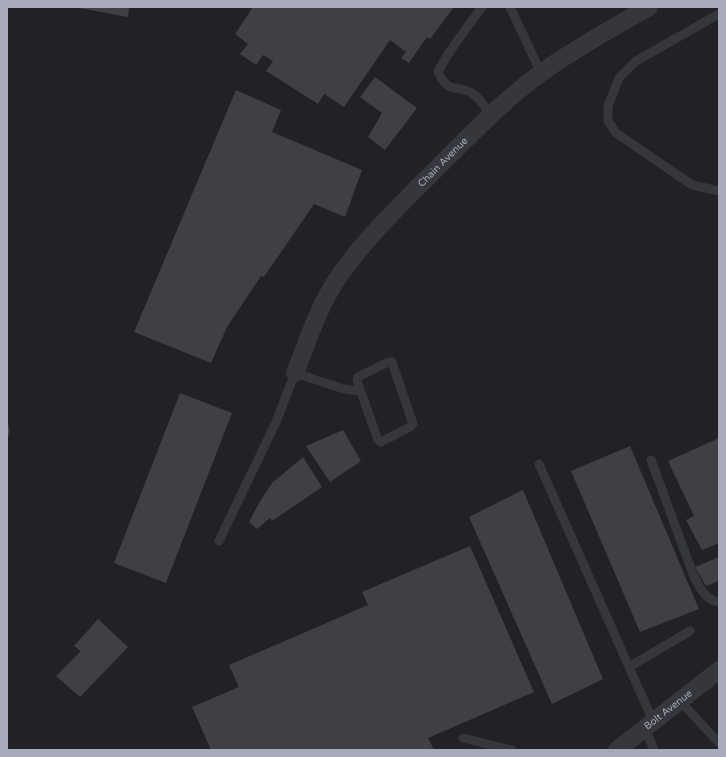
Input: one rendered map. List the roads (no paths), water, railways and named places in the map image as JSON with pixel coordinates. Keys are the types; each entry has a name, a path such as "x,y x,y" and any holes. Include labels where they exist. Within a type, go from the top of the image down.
{"street":[{"name":"Chain Avenue","path":"295,373 320,310 333,284 355,256 399,206 491,115 541,74 579,48 649,7"},
{"name":"Bolt Avenue","path":"617,750 719,670"}],"lane":[{"path":"482,7 459,37 438,72 442,81 450,88 465,90 474,94 491,115"},
{"path":"510,7 541,74"},
{"path":"719,14 636,61 619,78 608,106 608,121 616,133 692,185 719,191"},
{"path":"392,362 413,424 381,442 378,440 360,390 357,385 358,378 386,363 392,362"},
{"path":"219,541 276,422 295,373 344,389 360,390"},
{"path":"651,460 693,574 701,591 715,602 719,602"},
{"path":"539,464 629,668 649,725 654,750"},
{"path":"629,668 690,631"},
{"path":"680,700 719,743"},
{"path":"463,738 512,750"}]}
